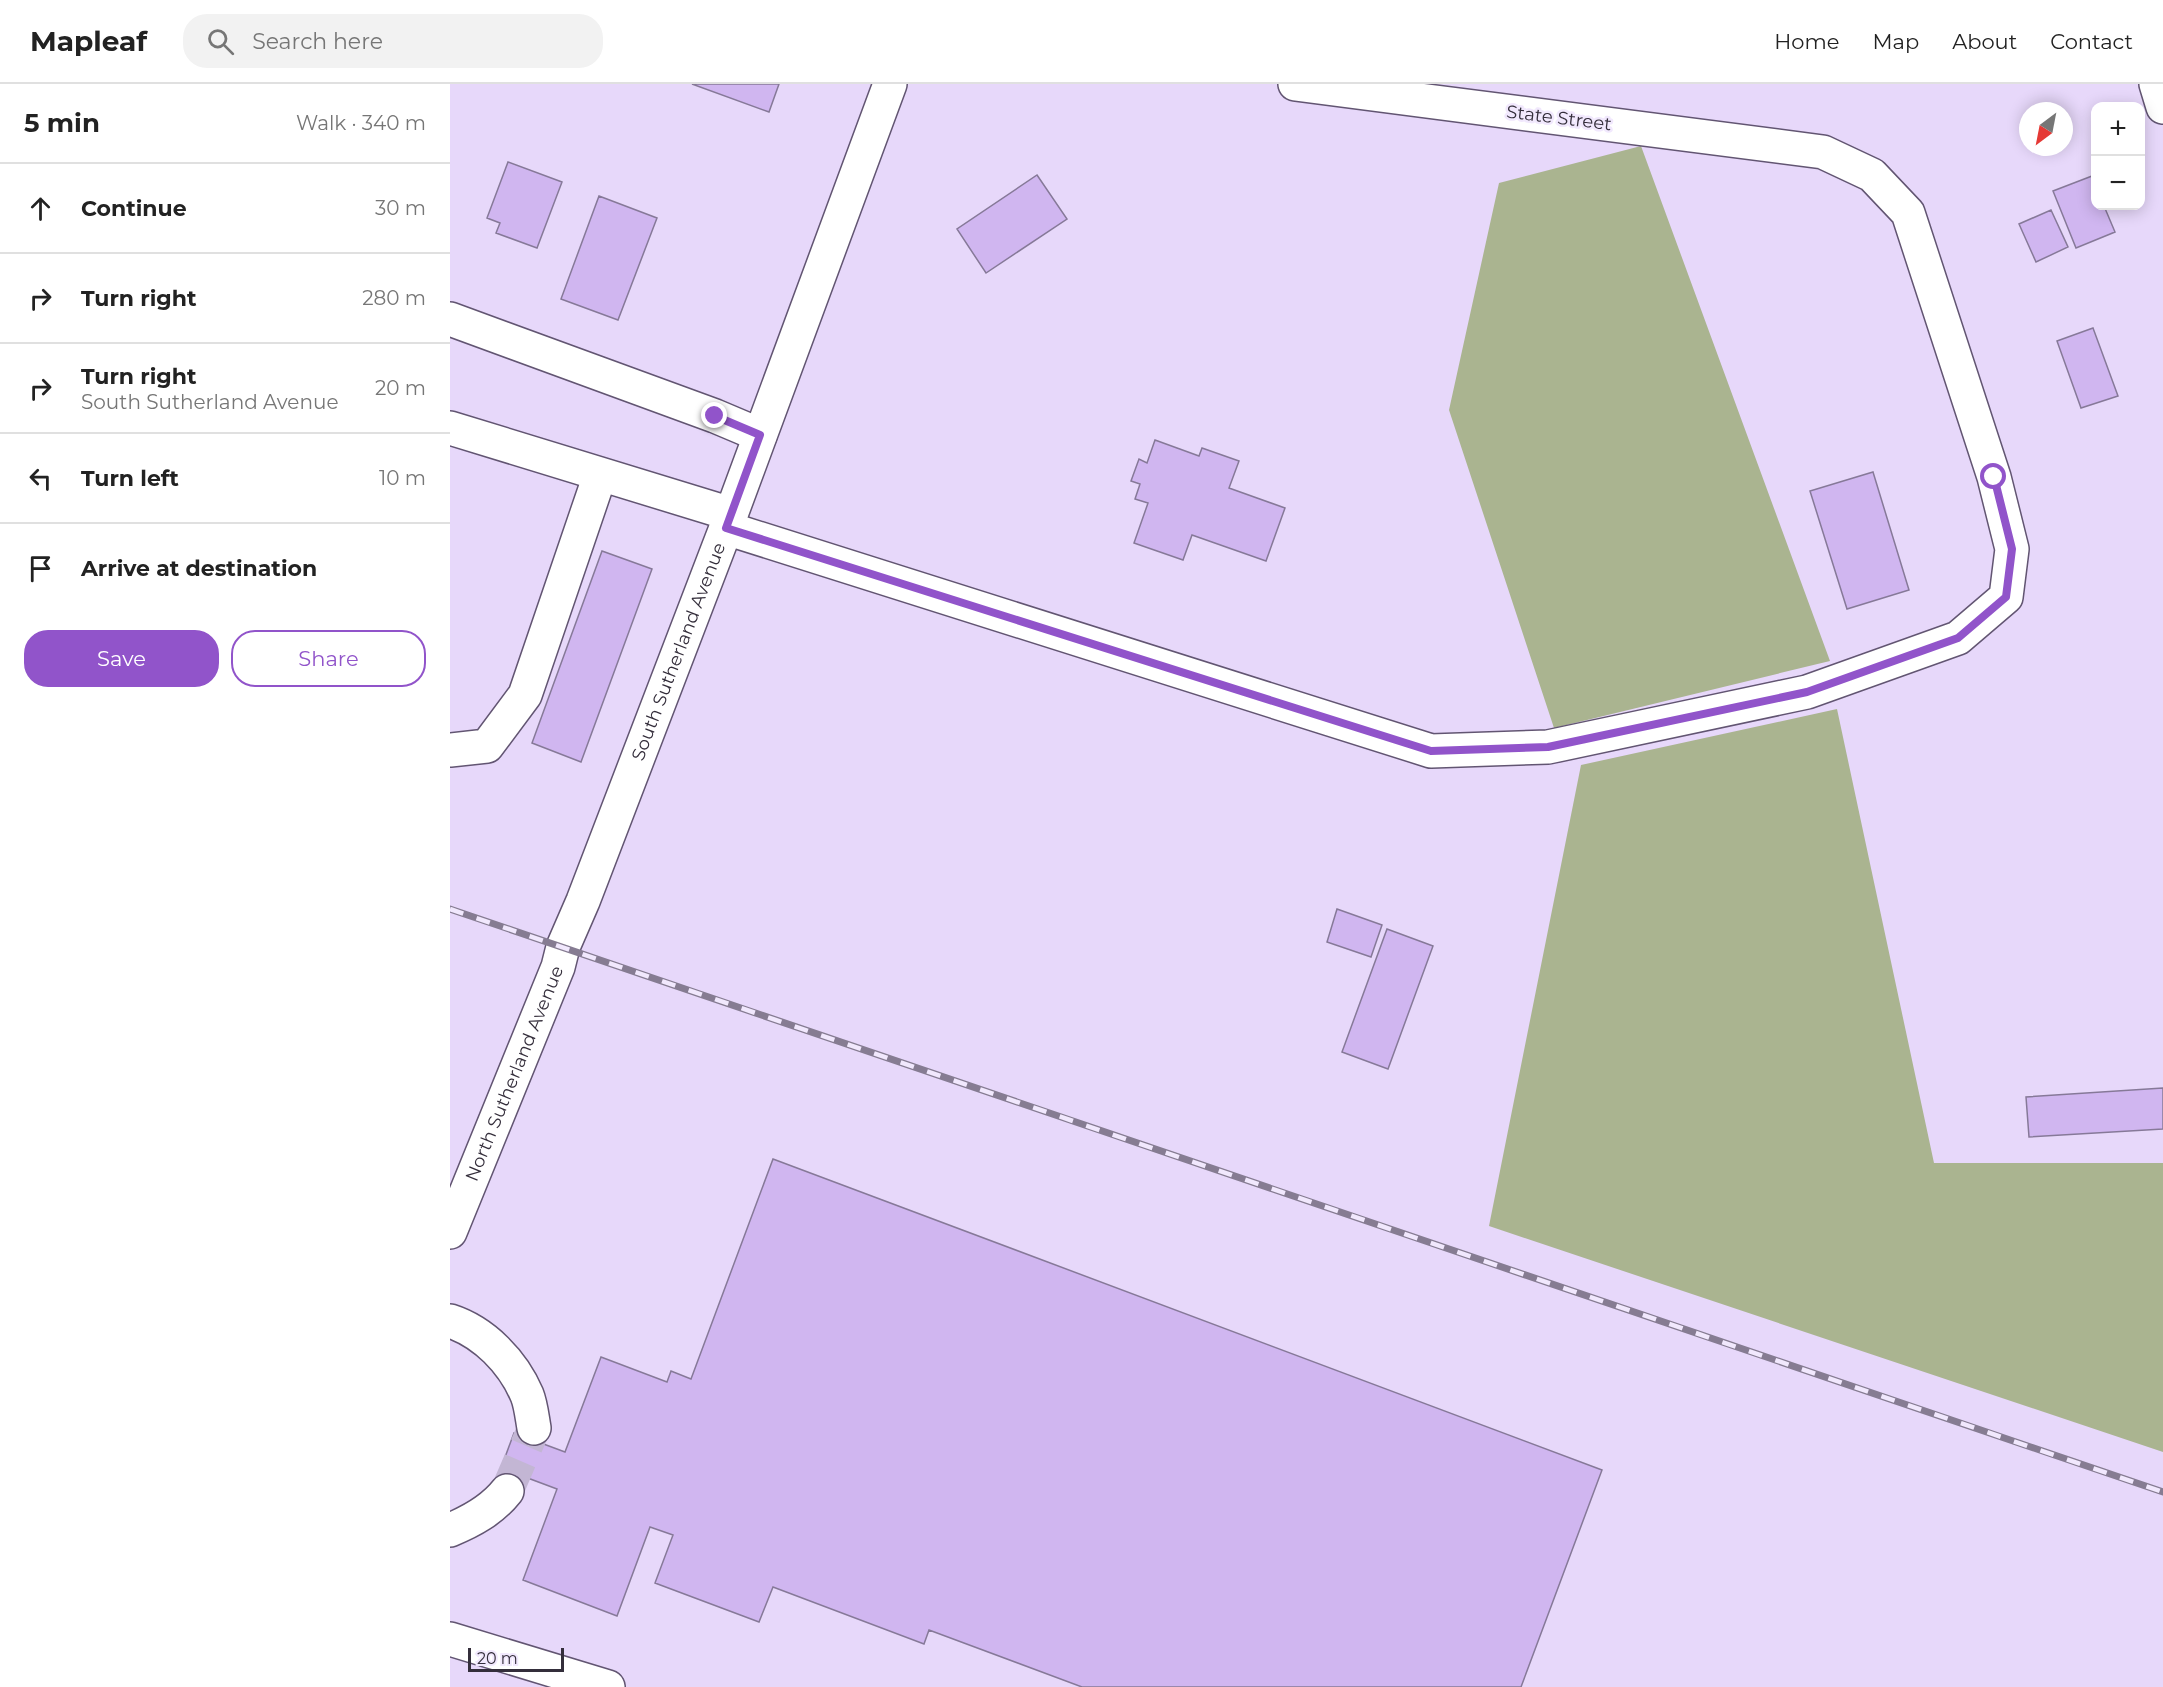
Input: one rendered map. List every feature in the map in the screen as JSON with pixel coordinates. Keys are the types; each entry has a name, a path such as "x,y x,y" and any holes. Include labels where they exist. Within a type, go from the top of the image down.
{"main road":[{"name":"South Sutherland Avenue","path":"563,947 583,901 729,521 890,84"},
{"name":"State Street","path":"450,428 600,475 729,521 1431,751 1548,747 1807,692 1958,638 2006,597 2012,549 1994,477 1908,213 1872,175 1823,152 1295,84"},
{"path":"2157,84 2163,107"},
{"path":"450,319 715,416 760,435"},
{"path":"450,750 487,746 525,694 600,475"},
{"name":"North Sutherland Avenue","path":"450,1232 558,967 563,947"},
{"path":"450,1321 462,1325 492,1345 517,1376 528,1397 534,1428"},
{"path":"450,1530 466,1524 496,1505 507,1491"},
{"path":"450,1639 608,1687"}],"green space":[{"path":"1641,146 1830,661 1554,728 1449,410 1499,183"},
{"path":"1837,709 1934,1163 2163,1163 2163,1452 1489,1226 1581,765"}],"building":[{"path":"692,84 779,84 769,112"},
{"path":"508,162 562,182 537,248 496,233 500,223 487,218"},
{"path":"1037,175 1067,219 986,273 957,229"},
{"path":"2091,176 2091,210 2106,210 2115,232 2076,248 2053,191"},
{"path":"599,196 657,218 618,320 561,299"},
{"path":"2051,210 2068,247 2036,262 2019,224"},
{"path":"2093,328 2118,396 2081,408 2057,341"},
{"path":"1155,440 1199,456 1202,448 1239,461 1229,488 1285,508 1266,561 1192,535 1183,560 1134,543 1148,503 1135,499 1140,484 1131,481 1139,459 1147,463"},
{"path":"1873,472 1909,590 1847,609 1810,491"},
{"path":"602,551 652,569 581,762 532,743"},
{"path":"1337,909 1382,925 1371,957 1327,942"},
{"path":"1387,929 1433,946 1388,1069 1342,1052"},
{"path":"2163,1088 2163,1129 2029,1137 2026,1097"},
{"path":"773,1159 1602,1470 1521,1687 1082,1687 929,1630 924,1644 773,1587 759,1622 655,1583 673,1535 650,1527 617,1616 523,1580 557,1489 501,1468 514,1433 565,1452 601,1357 667,1382 671,1371 691,1379"}],"tunnel":[{"path":"507,1491 534,1428"}],"railway":[{"path":"450,909 2163,1492"}],"route":[{"path":"715,416 760,435 726,528 1431,751 1548,747 1807,692 1958,638 2006,597 2012,549 1994,477"}]}
